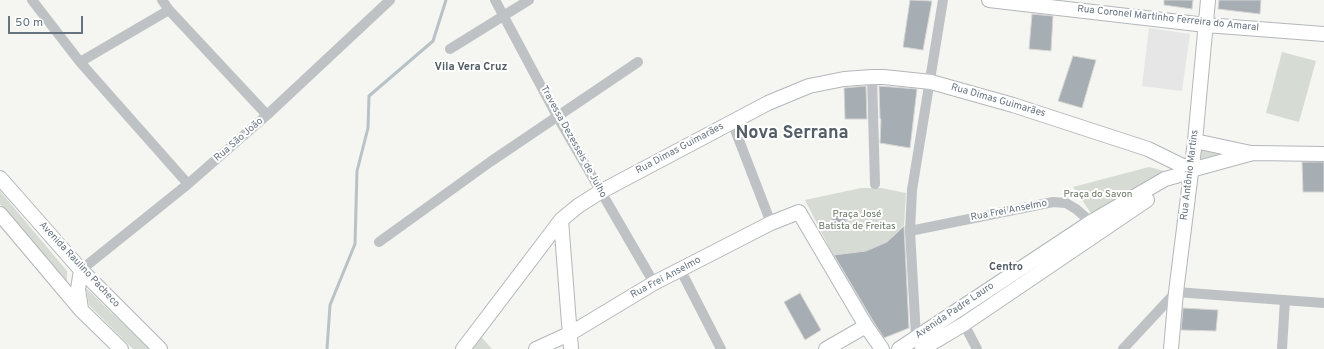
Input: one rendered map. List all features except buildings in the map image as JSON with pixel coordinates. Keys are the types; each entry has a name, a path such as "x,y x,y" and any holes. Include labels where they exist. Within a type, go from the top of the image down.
{"main road":[{"name":"Rua Coronel Martinho Ferreira do Amaral","path":"989,0 1206,24 1324,34"},
{"name":"Rua Antônio Martins","path":"1171,349 1176,292 1195,140 1208,0"},
{"name":"Rua Dimas Guimarães","path":"462,349 561,220 578,206 600,192 768,103 809,86 844,79 872,77 930,82 1013,105 1148,149 1191,170"},
{"path":"1195,140 1253,153 1324,154"},
{"name":"Avenida Padre Lauro","path":"918,345 1094,227 1164,188 1176,176 1191,170 1253,153"},
{"name":"Avenida Raulino Pacheco","path":"0,178 80,270 160,349"},
{"name":"Rua Frei Anselmo","path":"536,349 571,333 680,269 771,223 799,212 866,326"},
{"path":"0,214 81,310 121,349"},
{"path":"561,220 571,333 571,349"},
{"name":"Avenida Padre Lauro","path":"899,349 918,345 964,324 1094,227"},
{"path":"80,270 78,298 81,310"},
{"path":"826,349 866,326 882,349"}],"street":[{"path":"32,0 80,62 188,184"},
{"path":"162,0 169,10 267,115"},
{"name":"Rua São João","path":"80,270 188,184 267,115 390,0"},
{"name":"Travessa Dezesseis de Julho","path":"495,0 557,116 654,283"},
{"path":"450,49 529,0"},
{"path":"918,345 910,231 912,190 943,0"},
{"path":"80,62 169,10"},
{"path":"379,242 490,162 638,62"},
{"path":"872,77 875,184"},
{"path":"732,122 771,223"},
{"name":"Rua Frei Anselmo","path":"910,231 1053,202 1066,203 1076,209 1094,227"},
{"path":"680,269 721,349"},
{"path":"1123,349 1176,292 1324,303"},
{"path":"1282,349 1285,300"},
{"path":"964,324 978,349"}],"shaded area":[{"path":"1149,28 1190,34 1182,91 1142,86"}],"green space":[{"path":"1282,52 1316,61 1299,122 1266,113"},
{"path":"1200,147 1233,153 1198,162"},
{"name":"Praça do Savon","path":"1149,167 1168,172 1093,216 1073,187"},
{"name":"Praça José Batista de Freitas","path":"861,188 881,188 906,193 904,225 887,242 866,251 833,255 805,200"},
{"path":"0,191 67,271 67,284 0,204"},
{"path":"86,288 151,349 133,349 89,305"},
{"path":"477,332 492,349 464,349"}],"waterway":[{"path":"327,349 330,305 355,244 357,171 368,128 369,96 433,41 446,0"}],"district":[{"name":"Vila Vera Cruz","path":"471,68"},
{"name":"Nova Serrana","path":"792,134"},
{"name":"Centro","path":"1006,268"}]}
